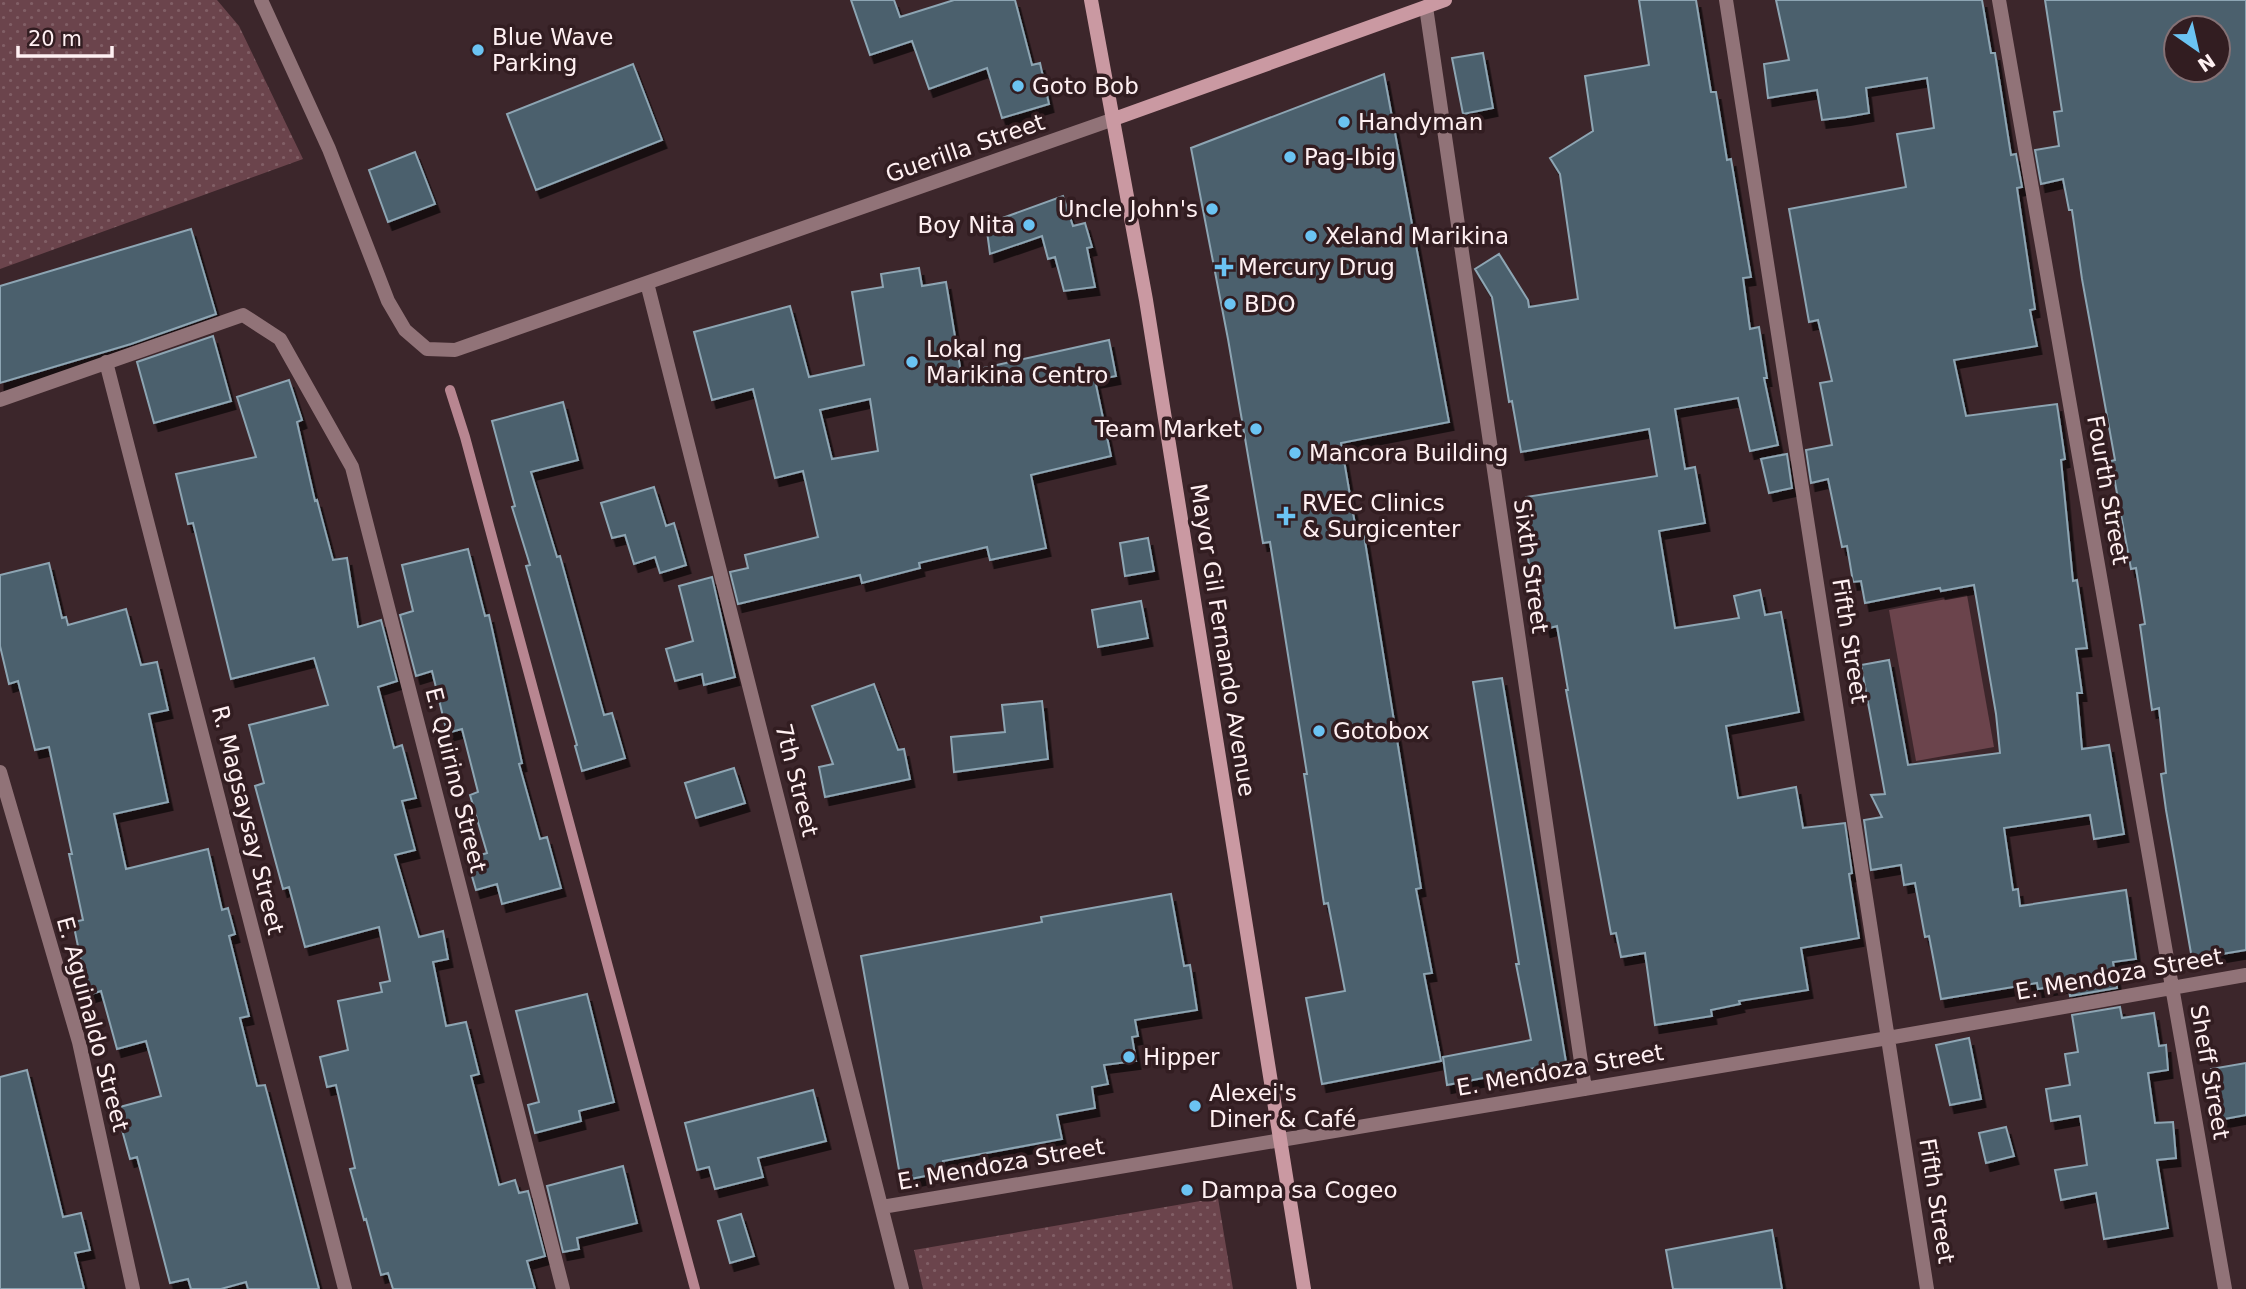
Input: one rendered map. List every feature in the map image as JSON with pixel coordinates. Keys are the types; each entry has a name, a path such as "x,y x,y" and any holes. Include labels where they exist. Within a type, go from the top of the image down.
{"street":[{"name":"Guerilla Street","path":"261,0 329,149 388,300 405,330 427,349 454,350 1445,0"},
{"name":"Mayor Gil Fernando Avenue","path":"1091,0 1146,300 1304,1289"},
{"name":"Fifth Street","path":"1726,0 1927,1289"},
{"name":"Fourth Street","path":"1999,0 2171,987"},
{"name":"Sixth Street","path":"1426,7 1585,1089"},
{"name":"7th Street","path":"648,283 902,1289"},
{"name":"E. Quirino Street","path":"106,362 243,315 280,339 352,467 563,1289"},
{"path":"0,400 106,362"},
{"name":"R. Magsaysay Street","path":"106,362 345,1289"},
{"name":"E. Aguinaldo Street","path":"0,772 79,1042 133,1289"},
{"name":"E. Mendoza Street","path":"882,1207 2246,975"},
{"name":"Sheff Street","path":"2171,987 2225,1289"}],"shaded area":[{"path":"0,0 217,0 239,26 303,159 0,269"},
{"path":"1967,595 1994,747 1916,761 1889,610"},
{"path":"1218,1198 1233,1289 923,1289 914,1250"}],"building":[{"path":"851,0 894,0 900,17 954,0 1015,0 1032,65 1040,63 1049,104 1002,118 987,68 929,89 912,41 870,55"},
{"path":"1639,0 1696,0 1711,92 1716,92 1727,160 1731,159 1751,277 1743,278 1750,329 1759,327 1767,378 1764,378 1778,445 1750,451 1738,398 1675,409 1685,469 1695,467 1705,523 1659,531 1675,628 1739,618 1734,596 1760,590 1765,615 1781,612 1799,712 1726,726 1738,798 1796,787 1803,828 1845,823 1852,873 1849,874 1859,938 1801,948 1808,990 1739,1001 1740,1004 1711,1010 1712,1016 1655,1025 1645,953 1621,957 1616,933 1611,934 1566,690 1557,626 1546,629 1537,591 1533,591 1524,532 1530,531 1526,497 1657,476 1649,429 1521,452 1512,401 1509,402 1492,297 1475,269 1499,254 1528,300 1529,307 1578,299 1560,174 1550,158 1593,131 1585,76 1649,65"},
{"path":"1776,0 1982,0 1991,53 1995,53 2011,155 2016,154 2022,187 2017,188 2035,309 2030,310 2037,346 1954,360 1966,416 2057,404 2065,459 2061,460 2073,581 2077,580 2087,648 2076,649 2082,693 2077,693 2082,749 2109,745 2124,834 2094,839 2090,815 2004,828 2013,890 2018,889 2020,906 2126,890 2136,959 2113,962 2117,988 2070,996 2068,984 2038,989 2037,983 1941,999 1915,883 1904,885 1901,865 1871,870 1864,820 1882,817 1871,795 1885,794 1861,665 1889,660 1908,765 2000,753 1996,714 1974,585 1941,591 1940,588 1865,603 1861,581 1853,582 1847,546 1842,547 1828,479 1811,483 1806,450 1832,445 1820,383 1832,381 1818,320 1809,322 1789,209 1906,187 1897,134 1934,128 1927,78 1866,88 1869,113 1846,117 1822,120 1817,90 1768,98 1764,64 1789,60"},
{"path":"2045,0 2246,0 2246,950 2192,959 2161,774 2166,773 2159,708 2152,710 2140,625 2145,624 2136,568 2131,569 2111,461 2115,460 2072,210 2069,210 2063,179 2041,184 2035,150 2059,146 2054,112 2062,111"},
{"path":"1483,53 1493,108 1463,114 1452,58"},
{"path":"633,64 662,140 536,190 507,114"},
{"path":"1384,74 1449,422 1341,443 1356,530 1363,529 1421,888 1416,889 1432,973 1424,974 1441,1061 1322,1084 1306,998 1345,991 1328,903 1324,904 1304,774 1307,774 1270,542 1263,543 1228,339 1191,148"},
{"path":"415,152 435,204 388,222 369,170"},
{"path":"1063,196 1073,226 1085,223 1092,247 1087,248 1095,287 1064,291 1055,257 1048,259 1042,236 990,254 986,224"},
{"path":"191,229 216,314 131,344 0,383 0,286"},
{"path":"919,268 922,286 946,282 961,373 1109,340 1116,376 1095,380 1111,456 1031,475 1046,548 990,560 987,547 919,563 920,568 862,583 860,575 738,604 730,572 748,568 745,555 818,537 803,471 775,478 753,389 712,400 694,332 790,306 809,377 864,365 852,292 883,287 881,274","holes":["870,399 878,451 832,459 820,410"]},
{"path":"213,336 231,401 154,423 137,362"},
{"path":"289,380 302,420 297,422 315,501 317,500 333,560 347,558 358,627 381,620 397,681 378,687 394,748 402,745 416,798 402,801 415,850 395,855 419,937 443,931 448,959 433,962 446,1026 466,1022 479,1074 471,1076 499,1185 515,1180 519,1193 528,1191 545,1256 527,1261 535,1289 393,1289 388,1273 381,1275 366,1219 364,1220 350,1169 355,1168 336,1085 327,1087 320,1057 348,1050 338,1001 382,992 380,983 390,981 379,927 305,947 289,887 283,889 255,786 264,783 249,725 328,705 314,658 231,679 193,523 188,524 176,474 256,457 237,397"},
{"path":"563,402 578,460 531,472 557,557 560,556 604,715 612,713 625,758 582,771 526,566 530,565 512,507 515,506 492,421"},
{"path":"1787,454 1792,488 1769,493 1761,459"},
{"path":"654,487 666,526 674,523 686,565 660,573 655,557 634,564 625,535 612,538 601,503"},
{"path":"1148,538 1154,571 1125,576 1120,543"},
{"path":"468,549 485,616 489,615 522,763 519,764 540,839 547,837 561,888 502,904 497,884 476,890 467,859 487,853 470,795 478,792 462,729 447,733 432,671 416,676 400,615 413,611 402,565"},
{"path":"49,563 62,618 66,617 68,625 126,609 141,665 157,662 168,710 149,714 168,802 114,814 126,869 208,849 222,910 228,908 235,934 229,936 249,1016 240,1018 257,1086 265,1085 319,1289 248,1289 246,1282 221,1289 191,1289 188,1279 170,1283 137,1157 130,1159 116,1108 161,1096 146,1041 117,1049 101,991 88,995 73,922 83,920 49,747 35,750 18,681 9,684 0,646 0,575"},
{"path":"712,577 735,677 704,685 702,674 675,681 666,649 693,641 679,586"},
{"path":"1141,601 1148,638 1098,647 1092,610"},
{"path":"1502,678 1566,1062 1447,1085 1443,1057 1531,1040 1516,964 1519,964 1473,682"},
{"path":"874,684 898,750 904,749 910,779 825,797 819,767 833,764 812,706"},
{"path":"1042,701 1048,759 954,772 951,737 1005,732 1002,705"},
{"path":"734,768 745,803 696,818 685,783"},
{"path":"1171,894 1184,966 1190,965 1197,1010 1135,1020 1138,1036 1132,1037 1136,1061 1104,1065 1108,1084 1092,1087 1095,1108 1057,1115 1062,1139 943,1161 945,1172 901,1181 861,956 1042,922 1041,917"},
{"path":"587,994 614,1102 579,1111 581,1121 535,1133 528,1105 539,1102 516,1011"},
{"path":"2120,1007 2122,1018 2154,1013 2159,1046 2166,1045 2168,1070 2148,1073 2155,1123 2173,1122 2176,1158 2157,1160 2168,1228 2104,1239 2096,1193 2061,1200 2055,1170 2087,1165 2080,1116 2051,1121 2046,1089 2070,1085 2065,1054 2078,1052 2072,1015"},
{"path":"1969,1038 1981,1099 1950,1105 1936,1045"},
{"path":"2246,1063 2246,1115 2219,1120 2211,1069"},
{"path":"27,1070 63,1217 81,1213 90,1250 75,1253 84,1289 0,1289 0,1077"},
{"path":"813,1090 826,1141 758,1158 763,1177 715,1189 709,1167 697,1170 685,1123"},
{"path":"2006,1127 2014,1156 1986,1163 1979,1133"},
{"path":"623,1166 637,1223 577,1238 579,1249 563,1252 547,1186"},
{"path":"741,1214 754,1256 730,1263 718,1221"},
{"path":"1772,1230 1782,1289 1673,1289 1666,1250"}],"waterway":[{"path":"450,390 465,437 695,1289"}],"place":[{"name":"Blue Wave Parking","path":"478,50"},
{"name":"Goto Bob","path":"1018,86"},
{"name":"Handyman","path":"1344,122"},
{"name":"Pag-Ibig","path":"1290,157"},
{"name":"Uncle John's","path":"1212,209"},
{"name":"Boy Nita","path":"1029,225"},
{"name":"Xeland Marikina","path":"1311,236"},
{"name":"Mercury Drug","path":"1224,267"},
{"name":"BDO","path":"1230,304"},
{"name":"Lokal ng Marikina Centro","path":"912,362"},
{"name":"Team Market","path":"1256,429"},
{"name":"Mancora Building","path":"1295,453"},
{"name":"RVEC Clinics & Surgicenter","path":"1286,516"},
{"name":"Gotobox","path":"1319,731"},
{"name":"Hipper","path":"1129,1057"},
{"name":"Alexei's Diner & Café","path":"1195,1106"},
{"name":"Dampa sa Cogeo","path":"1187,1190"}]}
